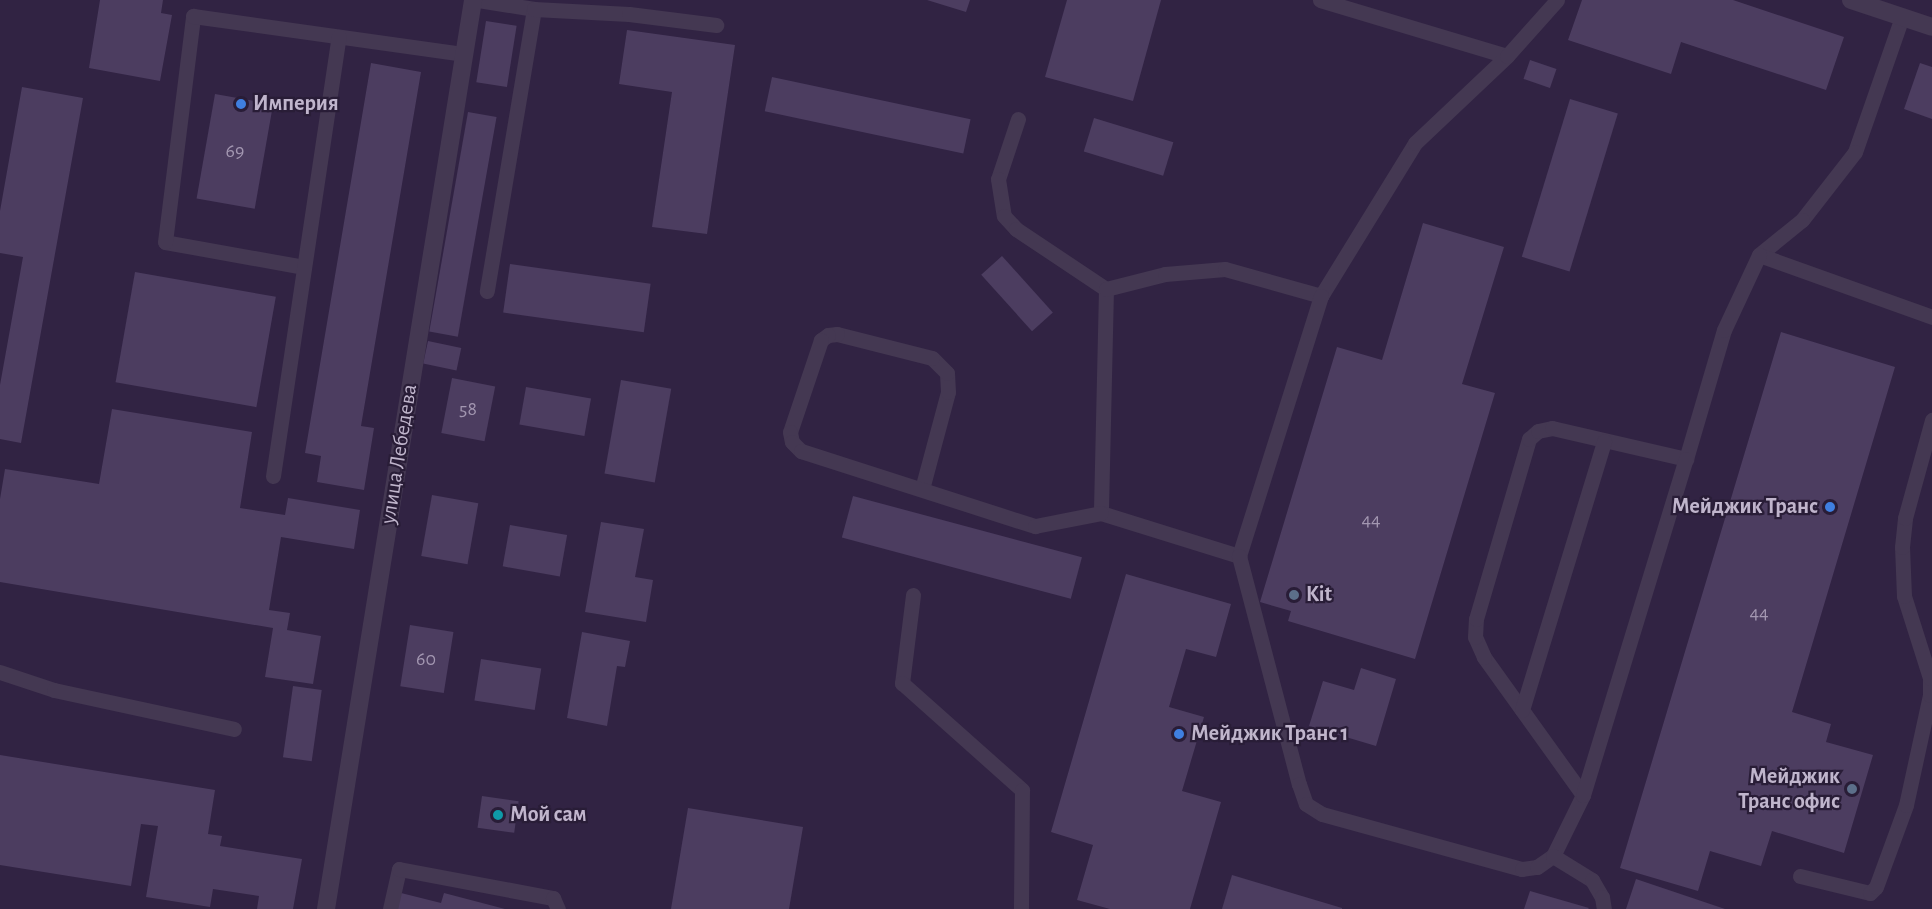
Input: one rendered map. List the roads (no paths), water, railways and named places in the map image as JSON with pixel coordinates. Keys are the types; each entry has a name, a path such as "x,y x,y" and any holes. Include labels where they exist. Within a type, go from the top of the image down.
{"street":[{"name":"улица Лебедева","path":"326,909 473,0"},
{"path":"1851,0 1902,17 1930,22"}],"lane":[{"path":"478,0 534,9 629,14 716,25"},
{"path":"1320,0 1507,56"},
{"path":"1557,0 1507,56 1415,143 1321,296 1239,556 1306,804 1322,814 1522,869 1537,867 1553,856 1583,795 1724,330 1759,255 1802,220 1855,152 1902,17"},
{"path":"487,291 534,9"},
{"path":"304,267 165,242 193,16 464,54"},
{"path":"273,476 339,37"},
{"path":"1018,119 998,179 1004,216 1016,229 1106,289 1165,274 1225,269 1321,296"},
{"path":"1759,255 1932,317"},
{"path":"1101,513 1106,289"},
{"path":"922,489 948,392 947,373 932,358 837,334 828,335 817,351 790,432 792,442 801,451 1035,526 1101,513 1239,556"},
{"path":"1800,876 1870,893 1876,887 1906,805 1930,695 1930,678 1904,596 1902,547 1905,518 1932,420"},
{"path":"1583,795 1484,657 1475,637 1476,619 1529,439 1538,431 1552,428 1686,459"},
{"path":"1522,710 1604,441"},
{"path":"913,596 902,683 1023,790 1022,909"},
{"path":"0,672 54,690 234,729"},
{"path":"1553,856 1592,880 1602,897 1604,909"},
{"path":"390,909 399,869 553,898 558,909"}],"place":[{"name":"Империя","path":"241,104"},
{"name":"Мейджик Транс","path":"1830,507"},
{"name":"Kit","path":"1294,595"},
{"name":"Мейджик Транс 1","path":"1179,734"},
{"name":"Мейджик Транс офис","path":"1852,789"},
{"name":"Мой сам","path":"498,815"}]}
